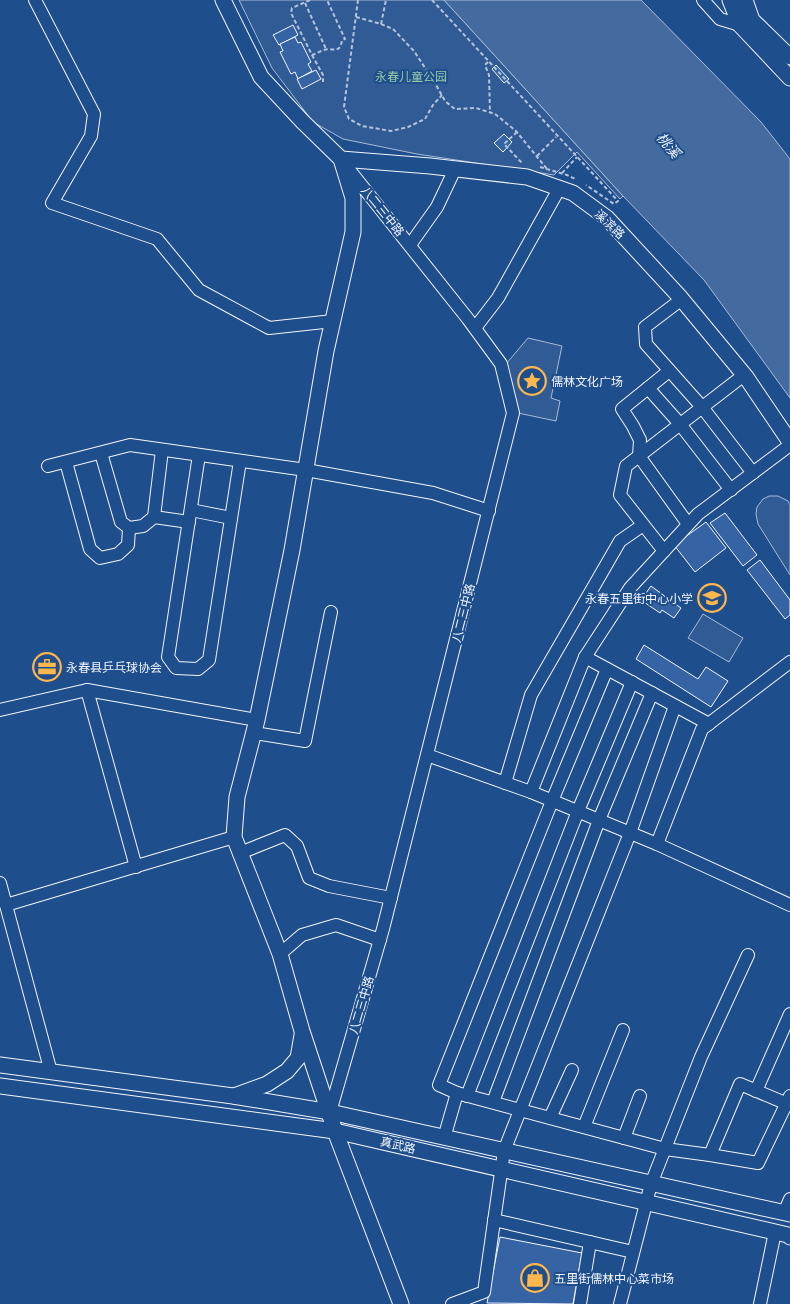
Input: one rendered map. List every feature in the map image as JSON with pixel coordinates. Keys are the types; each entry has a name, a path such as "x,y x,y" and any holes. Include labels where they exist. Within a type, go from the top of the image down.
{"main road":[{"name":"八二三中路","path":"223,0 261,77 341,159 353,198 353,232 326,351 292,550 256,727 237,797 234,837 280,954 302,1031 336,1131 402,1304"},
{"path":"730,0 740,25 790,78"},
{"path":"745,0 752,20 790,57"},
{"name":"溪滨路","path":"341,159 551,180 573,193 607,218 682,299 744,375 790,444"},
{"path":"233,1096 267,1084 287,1071 298,1058 302,1031"},
{"name":"真武路","path":"0,1065 233,1096 330,1112 651,1184 788,1209"},
{"name":"真武路","path":"0,1086 336,1131 790,1237"}],"street":[{"path":"34,0 94,114 92,136 52,203 157,239 199,290 269,328 333,321"},
{"path":"703,0 720,19 740,25"},
{"name":"八二三中路","path":"330,1112 391,898 513,413 500,364 475,328 341,159"},
{"path":"410,245 437,207 455,169"},
{"path":"475,328 498,298 551,180"},
{"path":"682,299 645,327 646,344 702,408 753,473"},
{"path":"668,370 622,409 640,440 639,456 688,524"},
{"path":"664,551 620,495 626,466 744,375"},
{"path":"648,388 680,424 730,490"},
{"path":"531,792 585,656 630,588 698,514 790,444"},
{"path":"48,466 130,445 306,470 433,493 489,511"},
{"path":"154,517 162,450"},
{"path":"100,453 120,522 129,528 143,526 154,517 231,518"},
{"path":"199,455 168,657 176,668 198,669 208,660 240,461"},
{"path":"66,462 90,549 100,558 118,554 128,545 129,528"},
{"path":"505,783 531,695 620,541 643,525"},
{"path":"0,710 87,690 256,727 305,741 331,612"},
{"path":"585,656 709,724"},
{"path":"657,844 702,729 790,662"},
{"path":"607,669 552,800 439,1085 462,1094 665,1149 758,1163 789,1102 740,1084 710,1155"},
{"path":"444,1138 632,682"},
{"path":"87,690 136,866"},
{"path":"493,1102 599,820 652,693"},
{"path":"452,1304 480,1299 484,1292 504,1151 630,833 675,706"},
{"path":"427,755 552,800 657,844 790,905"},
{"path":"240,853 285,835 297,846 309,878 329,886 391,898"},
{"path":"6,905 234,837"},
{"path":"0,883 51,1072"},
{"path":"280,954 302,935 336,925 380,940"},
{"path":"620,1304 651,1184 701,1057 748,955"},
{"path":"756,1091 790,1014"},
{"path":"584,1127 622,1030"},
{"path":"550,1118 572,1070"},
{"path":"624,1138 640,1096"},
{"path":"494,1220 633,1252"},
{"path":"760,1304 775,1232"},
{"path":"580,1304 590,1242"}],"path":[{"path":"310,0 292,8 291,13 323,75 323,82"},
{"path":"312,55 326,49 338,49 341,46 342,40 345,39 328,0"},
{"path":"358,0 344,107 349,119 362,126 391,131 408,127 425,119 433,105 442,95"},
{"path":"381,24 386,0"},
{"path":"432,0 618,201 614,204 582,183"},
{"path":"304,2 326,49"},
{"path":"356,17 393,29 414,51 435,83 444,101 455,109 476,108 495,114 517,132 537,156 551,180"},
{"path":"488,62 485,65 489,75 490,113"},
{"path":"517,132 504,144 522,164 531,165"},
{"path":"537,156 557,136"},
{"path":"551,180 562,173 577,157"},
{"path":"539,167 551,180"},
{"path":"562,173 575,179"}],"shaded area":[{"name":"永春儿童公园","path":"239,0 444,0 623,196 620,199 577,152 554,175 417,154 343,139 313,122 272,68"},
{"name":"儒林文化广场","path":"528,338 562,346 551,398 560,401 556,421 518,413 506,364"},
{"path":"769,496 778,496 788,501 790,505 790,575 758,524 757,507 763,499"},
{"path":"703,614 743,638 729,662 688,638"}],"water":[{"name":"桃溪","path":"444,0 641,0 761,122 790,159 790,398 704,280 623,196"}],"building":[{"path":"293,25 298,35 279,45 273,35"},
{"path":"295,37 298,43 301,42 311,62 308,64 312,71 298,79 295,72 291,74 280,52 283,51 280,44"},
{"path":"496,65 509,79 504,83 492,69"},
{"path":"316,70 321,79 302,89 297,79"},
{"path":"504,134 512,142 503,152 494,143"},
{"path":"725,513 757,555 743,566 710,523"},
{"path":"706,522 726,548 695,572 674,545"},
{"path":"760,560 790,600 790,615 785,619 747,570"},
{"path":"651,586 681,608 674,618 662,610 660,613 641,600"},
{"path":"644,645 698,679 706,667 728,681 711,707 636,659"},
{"name":"五里街儒林中心菜市场","path":"500,1237 582,1253 573,1304 487,1303"}],"place":[{"name":"儒林文化广场","path":"532,381"},
{"name":"永春五里街中心小学","path":"712,598"},
{"name":"永春县乒乓球协会","path":"47,667"},
{"name":"五里街儒林中心菜市场","path":"535,1278"}]}
